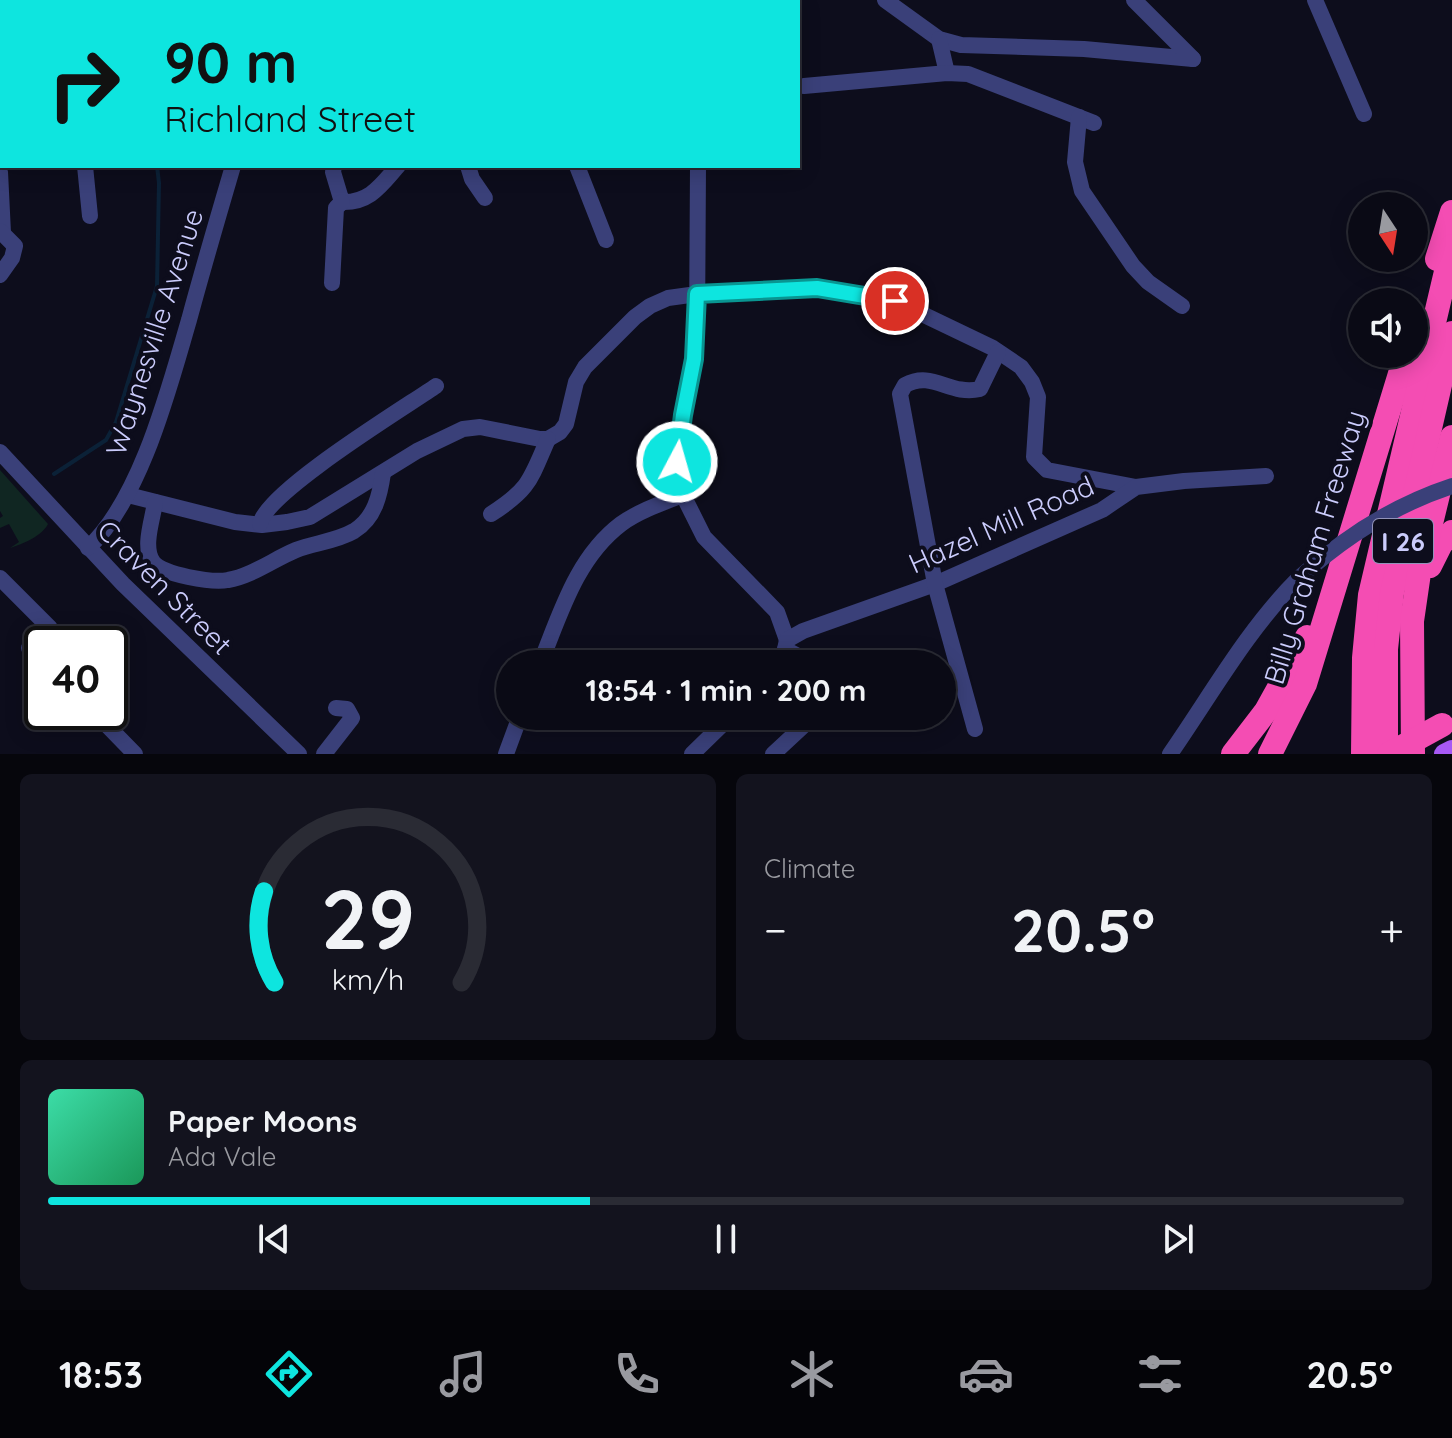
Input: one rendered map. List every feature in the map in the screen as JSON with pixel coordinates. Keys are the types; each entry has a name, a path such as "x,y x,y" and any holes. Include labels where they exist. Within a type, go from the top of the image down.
{"highway":[{"path":"1428,292 1451,229"},
{"path":"1363,754 1364,658 1370,595 1451,229"},
{"name":"I 26","path":"1387,754 1386,649 1392,593 1452,333"},
{"name":"Billy Graham Freeway","path":"1270,754 1305,684 1402,368"},
{"path":"1413,754 1412,621 1419,573 1452,437"},
{"path":"1413,639 1429,567 1441,544 1452,532"},
{"path":"1233,754 1272,701 1316,617 1328,606"},
{"path":"1387,754 1449,721"}],"main road":[{"path":"1444,754 1452,750"}],"street":[{"path":"885,0 939,39 961,45 1084,49 1193,59 1134,0"},
{"path":"1315,0 1364,114"},
{"path":"939,39 947,73"},
{"path":"804,86 947,73 968,74 1087,120 1075,162 1082,191 1133,266 1148,282 1182,306"},
{"path":"85,168 90,216"},
{"name":"Waynesville Avenue","path":"88,548 108,526 128,495 167,393 232,168"},
{"path":"334,168 342,202"},
{"path":"332,283 336,208 342,202 353,202 375,193 396,168"},
{"path":"469,168 485,198"},
{"path":"578,168 606,240"},
{"path":"698,168 694,359 678,454 683,495 704,537 777,612 785,650"},
{"path":"0,172 1,232 15,246 12,258 0,275"},
{"path":"491,514 517,497 530,482 548,439 566,424 576,382 585,367 650,306 668,298 697,294 817,288 895,301 998,352 1021,367 1032,382 1038,397 1034,457 1047,470 1136,487"},
{"path":"975,729 935,584 900,394 905,385 921,379 960,392 980,389 998,352"},
{"path":"260,524 270,505 312,471 436,386"},
{"path":"128,495 235,522 287,522 310,517 417,451 463,429 480,427 548,439"},
{"name":"Craven Street","path":"0,452 88,548 299,754"},
{"path":"155,502 148,550 153,563 161,569 185,576 227,581 296,550 355,530 371,514 379,500 383,473"},
{"name":"Hazel Mill Road","path":"786,650 803,631 935,584 1102,510 1136,487 1266,476"},
{"path":"1170,754 1248,637 1298,579 1367,525 1452,486"},
{"path":"546,650 576,578 595,551 621,524 683,495"},
{"path":"0,578 48,626"},
{"path":"324,754 352,718 347,709 336,708"},
{"path":"112,730 135,754"},
{"path":"506,754 515,730"},
{"path":"692,754 717,730"},
{"path":"773,754 799,730"}],"green space":[{"path":"0,470 48,524 37,536 10,548 19,542 9,524 0,528 0,518 3,516 0,511"}],"waterway":[{"path":"54,474 106,440 116,422 157,286 157,168"}],"route":[{"path":"677,462 694,359 697,294 817,288 895,301"}]}
